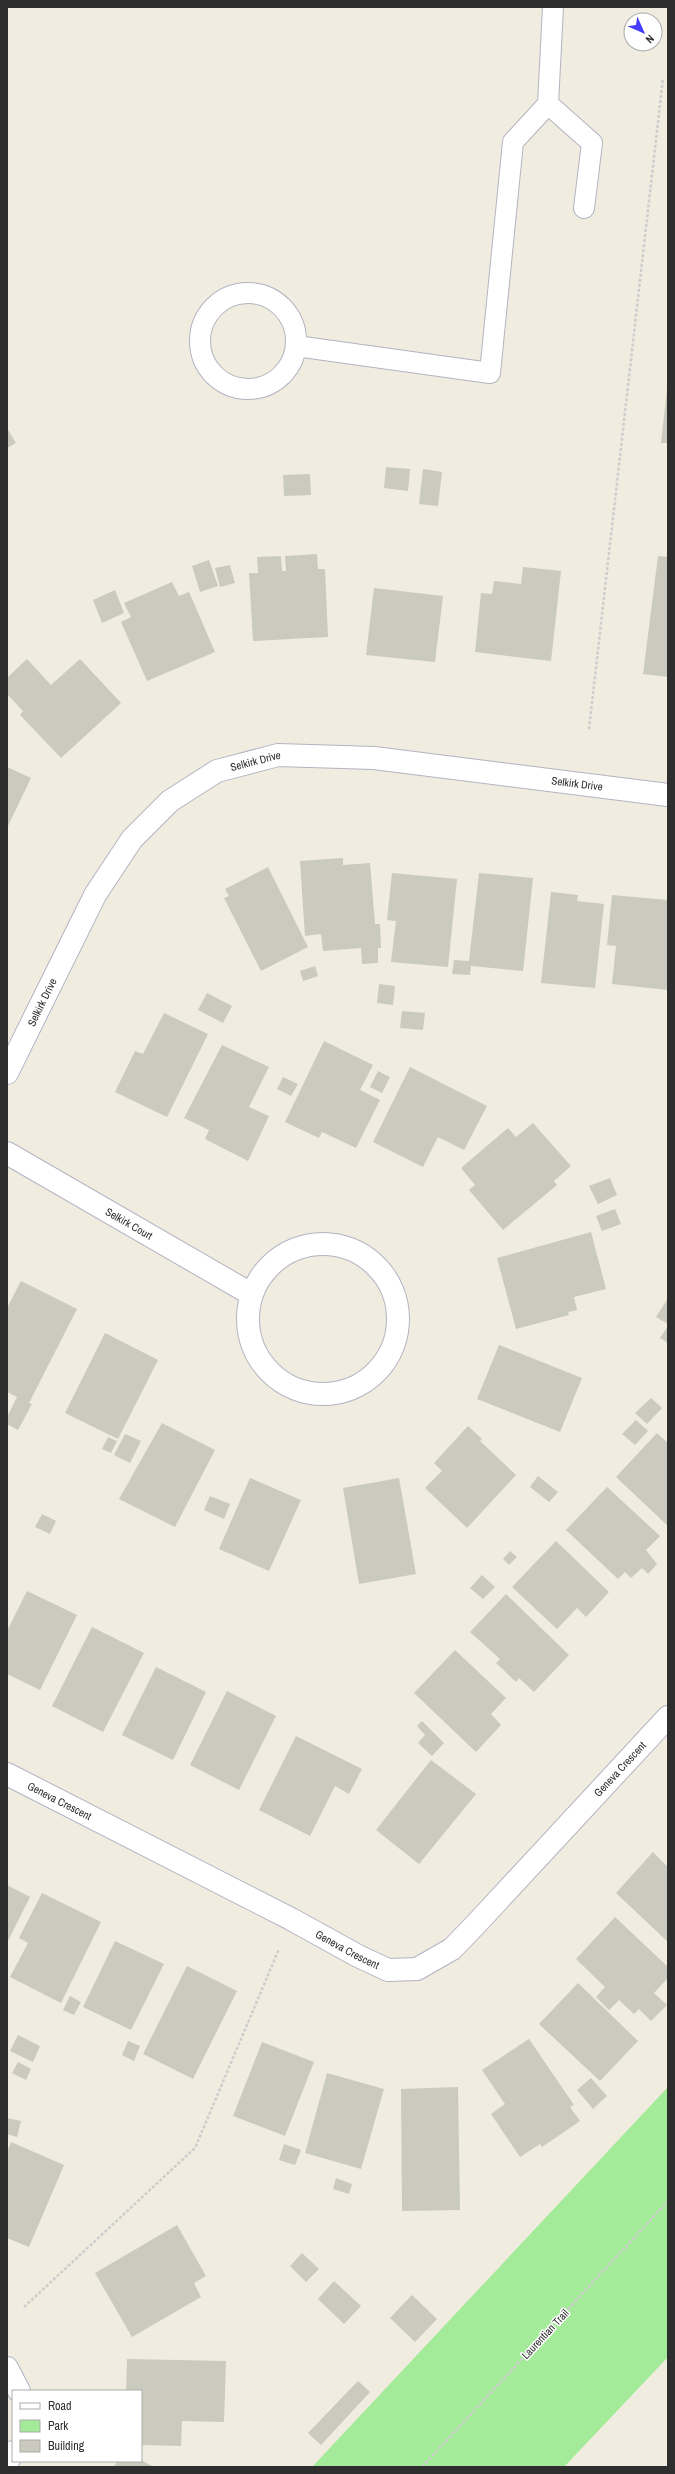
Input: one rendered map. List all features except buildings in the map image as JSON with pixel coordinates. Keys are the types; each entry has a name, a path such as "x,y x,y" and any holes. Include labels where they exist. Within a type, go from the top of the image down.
{"street":[{"name":"Selkirk Drive","path":"7,1073 95,895 132,839 170,801 217,771 278,755 374,758 668,795"},
{"name":"Selkirk Court","path":"7,1153 251,1294"},
{"path":"321,1242 358,1250 382,1270 398,1303 398,1330 388,1358 365,1382 337,1394 308,1394 276,1379 261,1364 249,1340 246,1320 251,1294 268,1265 289,1250 321,1242"},
{"name":"Geneva Crescent","path":"7,1774 292,1919 358,1956 388,1970 417,1969 452,1948 468,1933 668,1717"},
{"path":"7,2368 18,2390"},
{"path":"7,2463 12,2454"}],"lane":[{"path":"296,346 490,373 513,142 548,104 553,7"},
{"path":"548,104 592,143 584,208"},
{"path":"248,292 264,295 278,303 289,315 295,330 296,346 292,362 283,375 270,384 255,389 244,389 224,384 211,374 202,361 199,345 200,329 207,314 218,302 232,294 248,292"}],"path":[{"path":"589,729 663,78"},
{"path":"24,2307 195,2148 292,1919"},
{"name":"Laurentian Trail","path":"422,2467 668,2202"}],"green space":[{"path":"668,2087 668,2357 564,2467 312,2467"}]}
